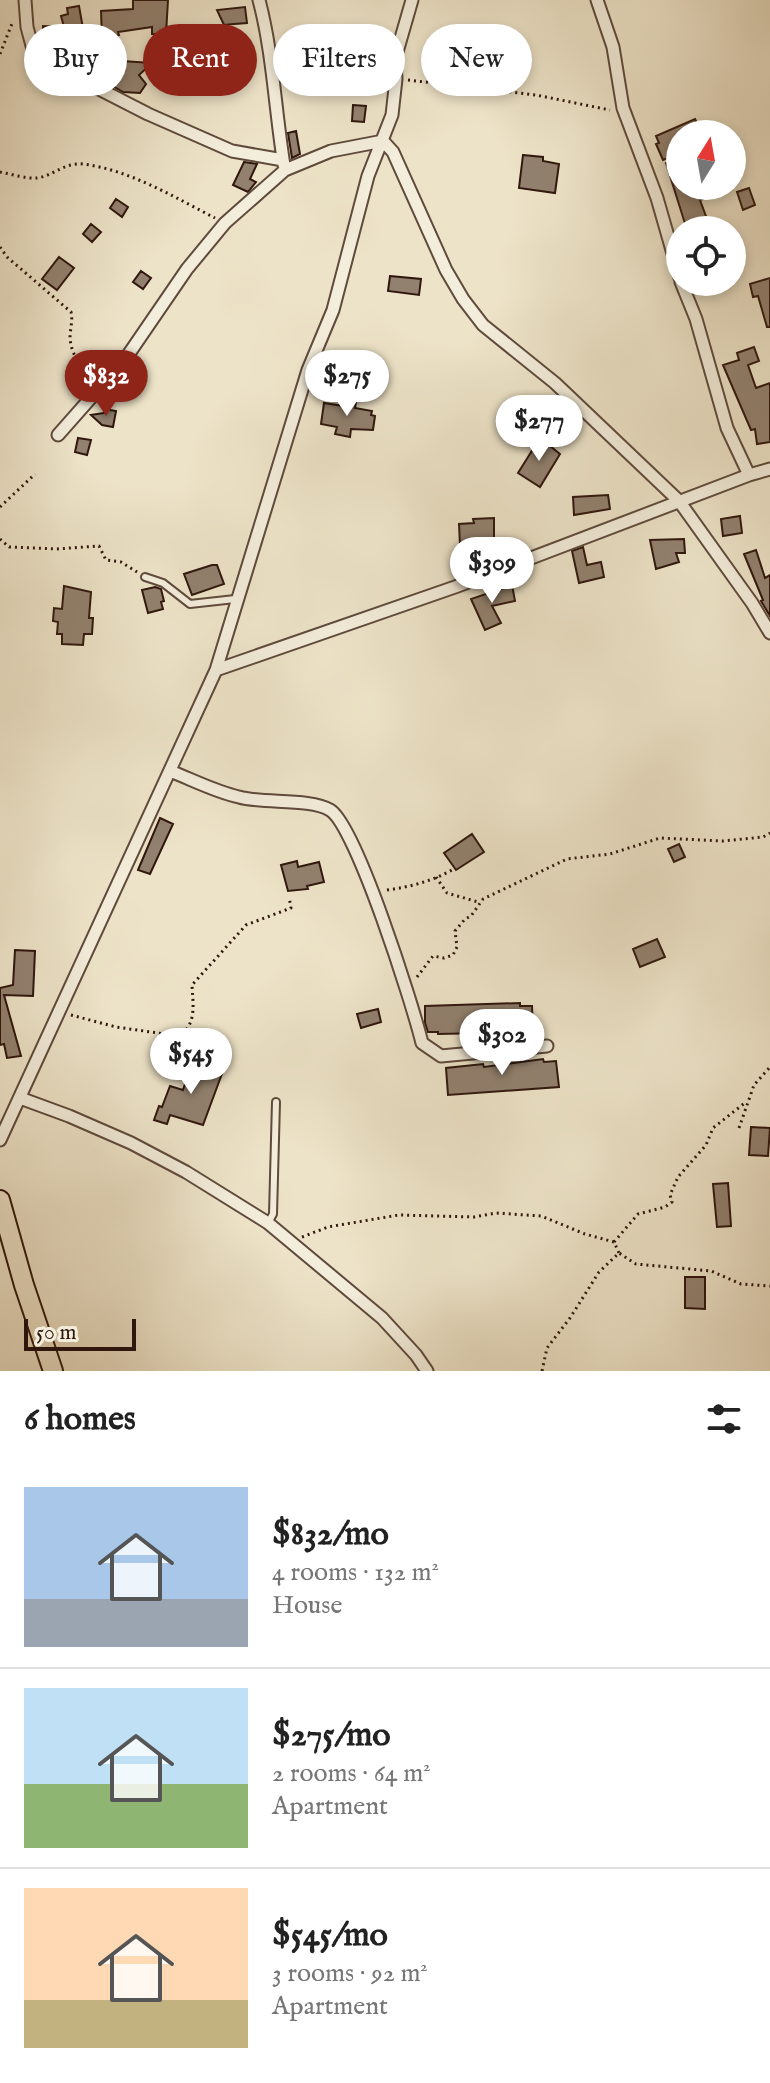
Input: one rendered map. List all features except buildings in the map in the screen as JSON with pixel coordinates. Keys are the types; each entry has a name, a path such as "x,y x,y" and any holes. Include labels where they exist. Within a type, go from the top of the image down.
{"main road":[{"path":"0,1204 53,1371"}],"street":[{"path":"25,0 27,27 34,53 48,62 148,114 232,151 284,165"},
{"path":"259,0 268,30 269,59 284,165"},
{"path":"405,24 412,0"},
{"path":"597,0 613,47 623,108 666,229"},
{"path":"0,1140 216,670 235,599 308,370 333,310 368,176 392,115 394,96"},
{"path":"58,435 126,358 187,269 225,223 284,165 331,151 383,141"},
{"path":"383,141 393,152 450,278 483,325 555,383 679,501 770,633"},
{"path":"687,296 727,428 749,475"},
{"path":"216,670 455,587 770,469"},
{"path":"170,771 240,798 331,810 343,824 371,889 409,995 422,1043 441,1056 547,1046"},
{"path":"20,1098 131,1143 186,1172 268,1223 382,1318 427,1371"}],"lane":[{"path":"145,577 163,583 190,604 235,599"},
{"path":"268,1223 273,1214 276,1102"}],"path":[{"path":"0,54 16,12"},
{"path":"405,80 536,95 610,110 623,108"},
{"path":"0,172 38,178 63,166 81,163 153,186 225,223"},
{"path":"0,247 7,257 71,312 70,339 76,359 101,385"},
{"path":"0,507 35,474"},
{"path":"0,539 9,547 56,549 99,546 106,560 121,562 145,577"},
{"path":"409,995 420,971 433,956 444,958 453,955 457,947 455,931 480,903 567,859 610,854 660,838 723,841 763,837 770,833"},
{"path":"371,889 384,891 417,886 423,880 452,870"},
{"path":"436,877 447,893 480,903"},
{"path":"60,1012 116,1027 179,1036 189,1029 193,1017 192,985 246,925 291,908 289,897"},
{"path":"739,1128 754,1085 770,1067"},
{"path":"614,1242 638,1214 672,1202 670,1195 678,1177 706,1145 713,1128 746,1102"},
{"path":"291,1241 328,1227 399,1215 474,1217 496,1213 541,1216 614,1242"},
{"path":"614,1242 619,1253 636,1264 711,1271 741,1284 770,1286"},
{"path":"542,1371 547,1348 599,1272 619,1253"}]}
